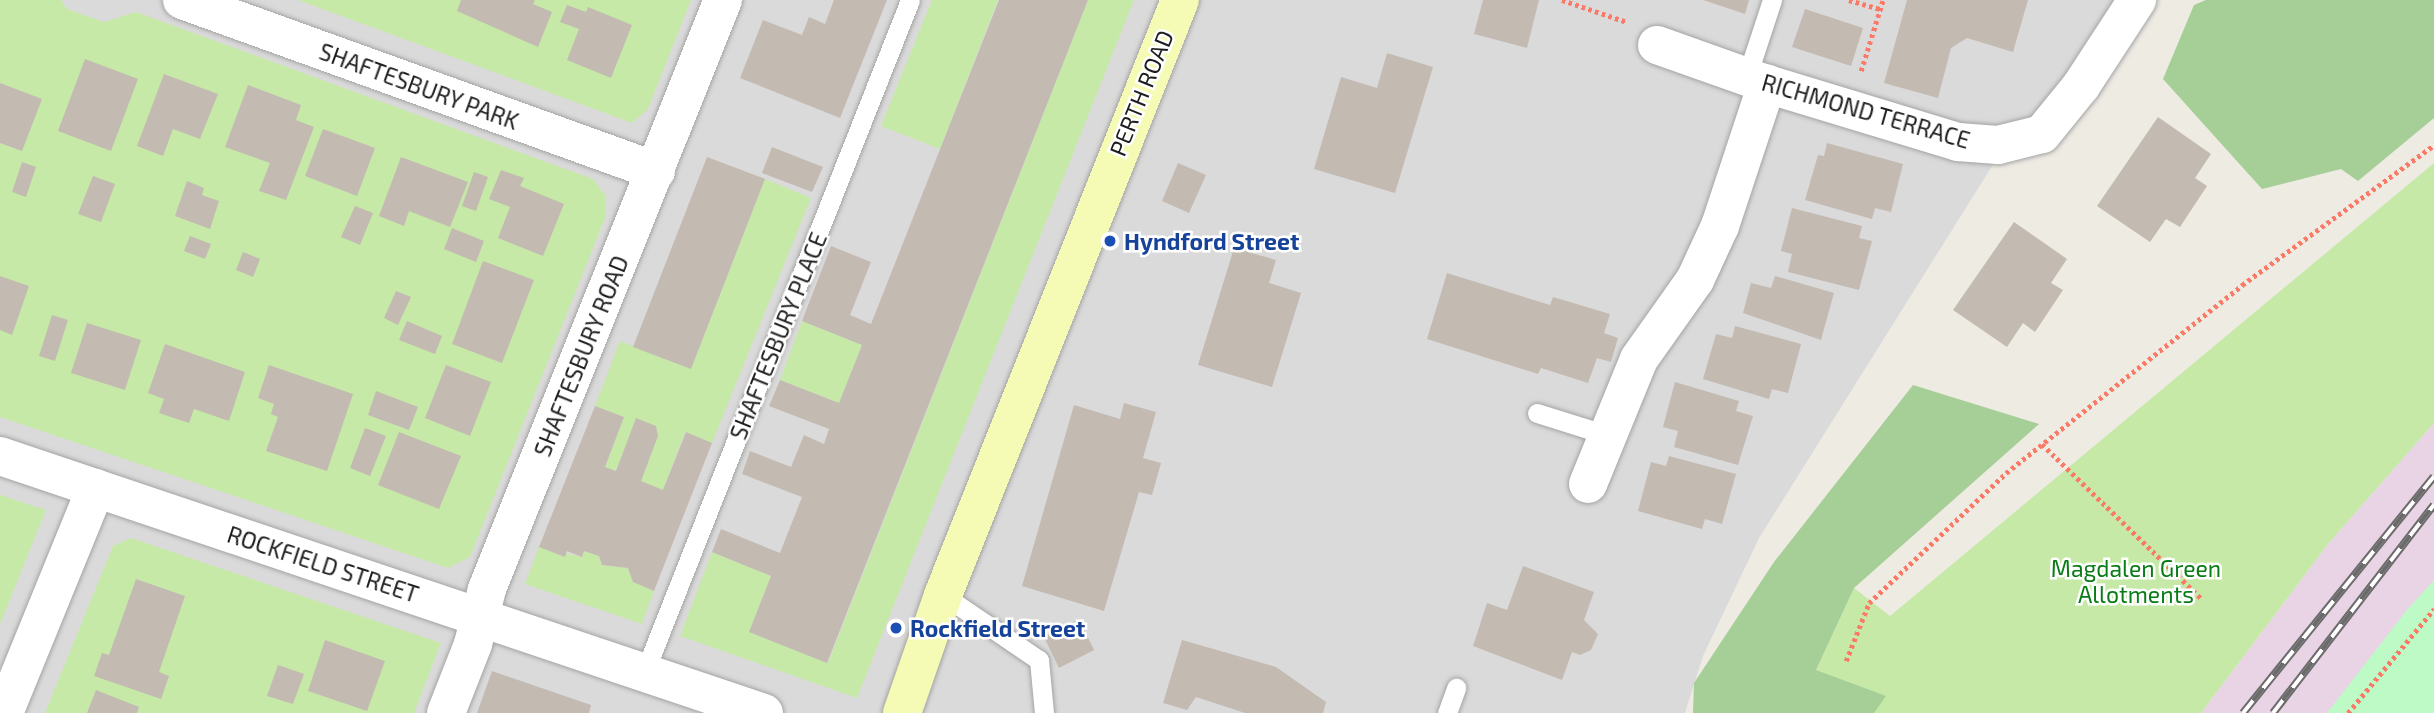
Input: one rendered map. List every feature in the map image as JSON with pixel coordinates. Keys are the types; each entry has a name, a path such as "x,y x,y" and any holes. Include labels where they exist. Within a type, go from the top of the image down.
{"street":[{"name":"SHAFTESBURY PARK","path":"182,0 656,171"},
{"name":"SHAFTESBURY ROAD","path":"446,713 481,616 487,589 723,0"},
{"name":"PERTH ROAD","path":"902,713 943,594 1103,187 1180,0"},
{"name":"RICHMOND TERRACE","path":"1657,45 1757,80 1958,142 1998,145 2042,134 2081,86 2137,0"},
{"path":"1588,484 1639,359 1695,280 1720,226 1757,80"},
{"name":"ROCKFIELD STREET","path":"0,456 764,713"},
{"path":"4,713 96,488"}],"lane":[{"name":"SHAFTESBURY PLACE","path":"645,671 910,0"},
{"path":"1757,80 1772,0"},
{"path":"1537,413 1607,435"},
{"path":"943,594 1039,660 1044,713"},
{"path":"1447,713 1456,688"}],"path":[{"path":"1562,0 1659,33 1657,45"},
{"path":"1849,0 1880,9"},
{"path":"1849,108 1883,0"},
{"path":"1846,661 1869,603 2006,473 2242,285 2434,145"},
{"path":"2042,444 2201,598"},
{"path":"2348,713 2434,609"}],"shaded area":[{"path":"0,0 2137,0 1999,155 1759,538 1703,656 1685,713 0,713"},
{"path":"2434,423 2434,580 2327,713 2201,713 2328,544"}],"green space":[{"path":"0,0 61,0 67,9 104,22 136,12 593,179 605,195 605,218 470,557 448,568 0,417"},
{"path":"298,0 691,0 648,109 632,123"},
{"path":"932,0 998,0 940,149 881,126"},
{"path":"1088,0 1134,0 857,698 680,636 712,552 771,576 749,632 828,663"},
{"path":"2206,0 2434,0 2434,118 2358,181 2341,169 2262,189 2163,79 2194,5"},
{"name":"Magdalen Green Allotments","path":"2434,163 2434,423 2328,544 2201,713 1865,713 1816,670 1854,588 1890,616"},
{"path":"765,179 811,198 712,443 685,432 663,490 641,481 658,436 656,426 636,419 616,471 605,467 624,417 595,406 620,341 691,369"},
{"path":"802,321 862,345 839,403 780,380"},
{"path":"1913,385 2039,424 1854,588 1816,670 1886,696 1874,713 1693,713 1694,683 1774,562"},
{"path":"0,495 46,510 0,624"},
{"path":"131,538 441,643 414,713 45,713 113,546"},
{"path":"539,547 582,557 584,551 599,556 602,565 628,568 633,582 654,591 642,624 525,584"},
{"path":"2434,580 2434,713 2327,713 2407,610"}],"building":[{"path":"461,0 535,0 533,4 552,12 538,47 457,11"},
{"path":"834,0 887,0 840,118 740,78 763,20 802,35 809,17 825,24"},
{"path":"999,0 1088,0 827,663 749,632 771,576 712,552 721,529 780,553 802,497 742,474 750,451 791,467 804,435 824,444 829,429 769,406 780,380 839,403 862,345 802,321 831,246 871,262 850,315 871,324"},
{"path":"1483,0 1539,0 1527,48 1474,34"},
{"path":"1703,0 1749,0 1745,14"},
{"path":"1907,0 2028,0 2013,52 1967,38 1951,48 1938,98 1884,83"},
{"path":"567,5 586,12 588,7 632,25 611,78 567,60 579,29 560,22"},
{"path":"1805,9 1863,28 1851,66 1792,47"},
{"path":"1387,53 1433,67 1395,193 1314,169 1341,77 1377,88"},
{"path":"85,59 138,79 111,151 58,131"},
{"path":"164,74 218,94 200,139 173,129 163,156 137,146"},
{"path":"0,83 42,99 22,151 0,143"},
{"path":"248,85 301,105 296,120 314,127 286,200 259,191 270,163 225,147"},
{"path":"2158,117 2211,154 2195,178 2207,186 2180,227 2166,219 2150,242 2097,206"},
{"path":"323,129 375,148 357,196 305,176"},
{"path":"1827,143 1903,164 1891,212 1875,208 1872,219 1805,200 1818,155 1824,156"},
{"path":"772,147 823,167 812,192 762,173"},
{"path":"401,157 468,182 450,227 409,211 404,226 379,216"},
{"path":"707,157 765,179 691,369 633,347"},
{"path":"22,162 36,167 26,197 12,192"},
{"path":"1178,163 1206,175 1189,213 1162,201"},
{"path":"501,170 524,178 520,186 564,204 543,256 498,238 510,207 489,199"},
{"path":"474,172 488,177 476,211 462,206"},
{"path":"93,176 115,184 101,222 78,214"},
{"path":"187,181 204,188 202,195 219,201 210,229 175,216"},
{"path":"355,206 373,213 360,245 341,237"},
{"path":"1792,208 1862,226 1859,238 1872,241 1859,290 1788,272 1792,254 1781,251"},
{"path":"2014,222 2067,259 2051,283 2063,290 2035,332 2023,323 2007,347 1953,310"},
{"path":"452,228 484,241 476,262 444,249"},
{"path":"190,236 211,244 205,259 184,251"},
{"path":"1234,248 1276,260 1269,283 1301,293 1272,387 1198,365"},
{"path":"243,252 260,259 253,277 236,270"},
{"path":"483,261 534,280 502,363 452,344"},
{"path":"1447,273 1550,305 1553,297 1610,314 1604,333 1618,338 1611,362 1597,358 1588,383 1541,368 1538,374 1427,339"},
{"path":"0,276 29,286 12,335 0,330"},
{"path":"1775,276 1834,293 1821,340 1743,313 1751,283 1771,288"},
{"path":"396,291 411,297 398,325 384,318"},
{"path":"52,315 68,320 55,361 39,356"},
{"path":"407,321 442,336 435,354 399,340"},
{"path":"87,323 141,340 125,390 71,373"},
{"path":"1735,326 1801,344 1788,393 1772,389 1769,399 1703,379 1716,334 1732,338"},
{"path":"165,344 245,372 229,421 194,409 189,423 159,413 164,399 148,393"},
{"path":"269,365 353,394 327,471 266,451 278,417 271,414 274,404 258,398"},
{"path":"446,365 491,382 470,436 425,418"},
{"path":"1675,382 1739,401 1736,411 1753,416 1738,465 1674,447 1678,431 1663,427"},
{"path":"376,391 418,407 409,430 368,415"},
{"path":"1124,403 1156,412 1143,458 1161,463 1152,495 1139,492 1104,611 1022,586 1074,405 1120,419"},
{"path":"595,406 624,417 605,467 616,471 636,418 656,426 658,436 641,481 663,490 686,432 712,443 654,591 633,582 628,568 602,565 599,556 584,551 582,557 567,551 565,557 539,547"},
{"path":"365,428 386,436 370,476 350,468"},
{"path":"399,432 461,456 439,509 378,485"},
{"path":"1669,456 1736,474 1722,524 1705,519 1702,529 1638,511 1651,462 1666,466"},
{"path":"1523,566 1594,592 1584,620 1598,634 1591,650 1580,655 1572,652 1562,680 1473,646 1487,603 1507,610"},
{"path":"136,579 185,596 159,672 169,676 161,699 94,676 102,653 109,655"},
{"path":"1079,619 1094,650 1059,668 1044,637"},
{"path":"325,640 385,661 367,711 308,691"},
{"path":"1182,640 1276,667 1326,702 1323,713 1245,713 1196,697 1187,710 1163,703"},
{"path":"278,665 304,674 293,704 267,696"},
{"path":"492,671 591,705 589,713 477,713"},
{"path":"96,690 139,707 137,713 87,713"}],"railway":[{"path":"2243,713 2434,476"},
{"path":"2273,713 2434,505"}],"place":[{"name":"Hyndford Street","path":"1110,241"},
{"name":"Rockfield Street","path":"896,628"}]}
